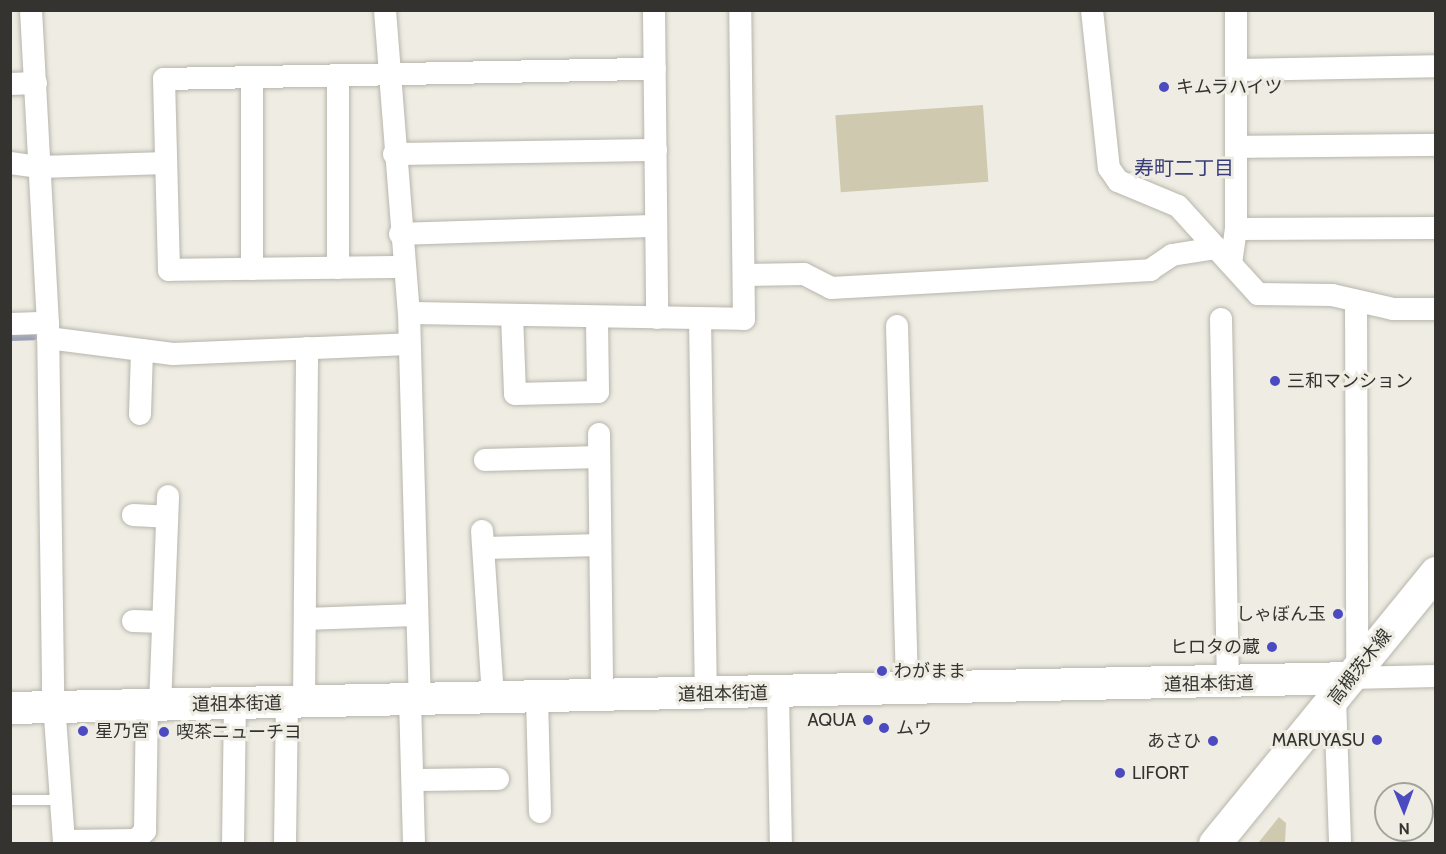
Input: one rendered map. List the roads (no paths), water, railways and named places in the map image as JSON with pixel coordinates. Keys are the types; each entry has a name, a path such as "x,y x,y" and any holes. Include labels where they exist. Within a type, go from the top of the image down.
{"street":[{"path":"32,10 48,331 55,707 64,842 136,840 145,831 153,706 163,622 168,506 133,516"},
{"path":"385,10 402,267 409,313 415,615 412,780 414,843"},
{"path":"654,10 657,318"},
{"path":"409,313 744,319 740,10"},
{"path":"1092,10 1109,168 1118,181 1178,207 1258,294 1332,295 1393,309 1436,309"},
{"path":"1224,256 1236,229 1236,10"},
{"path":"1236,70 1436,66"},
{"path":"402,267 169,270 164,79 655,69"},
{"path":"338,77 338,268"},
{"path":"252,78 252,269"},
{"path":"10,84 36,83"},
{"path":"1236,147 1436,146"},
{"path":"394,154 656,150"},
{"path":"10,163 40,167 166,163"},
{"path":"400,234 656,226"},
{"path":"1236,229 1436,228"},
{"path":"744,275 804,274 831,288 1150,270 1172,255 1224,256"},
{"path":"1340,843 1348,682 1356,301"},
{"path":"512,315 515,393 598,392 597,317"},
{"path":"700,319 706,695"},
{"path":"1221,319 1228,684"},
{"path":"10,324 172,354 409,344"},
{"path":"897,326 907,691"},
{"path":"285,843 305,619 307,348"},
{"path":"140,414 142,350"},
{"path":"599,434 602,697"},
{"path":"485,460 599,457"},
{"path":"493,698 484,540 600,545"},
{"name":"高槻茨木線","path":"1215,843 1436,573"},
{"path":"305,619 415,615"},
{"path":"133,621 163,622"},
{"name":"道祖本街道","path":"10,708 1348,682 1436,676"},
{"path":"778,693 781,843"},
{"path":"537,698 540,812"},
{"path":"233,843 235,704"},
{"path":"412,780 498,779"}],"lane":[{"path":"10,800 62,800"}],"waterway":[{"path":"10,338 34,337"}],"place":[{"name":"キムラハイツ","path":"1164,87"},
{"name":"三和マンション","path":"1275,381"},
{"name":"しゃぼん玉","path":"1338,614"},
{"name":"ヒロタの蔵","path":"1272,647"},
{"name":"わがまま","path":"882,671"},
{"name":"AQUA","path":"868,720"},
{"name":"ムウ","path":"884,728"},
{"name":"星乃宮","path":"83,731"},
{"name":"喫茶ニューチヨ","path":"164,732"},
{"name":"MARUYASU","path":"1377,740"},
{"name":"あさひ","path":"1213,741"},
{"name":"LIFORT","path":"1120,773"}],"district":[{"name":"寿町二丁目","path":"1184,168"}]}
